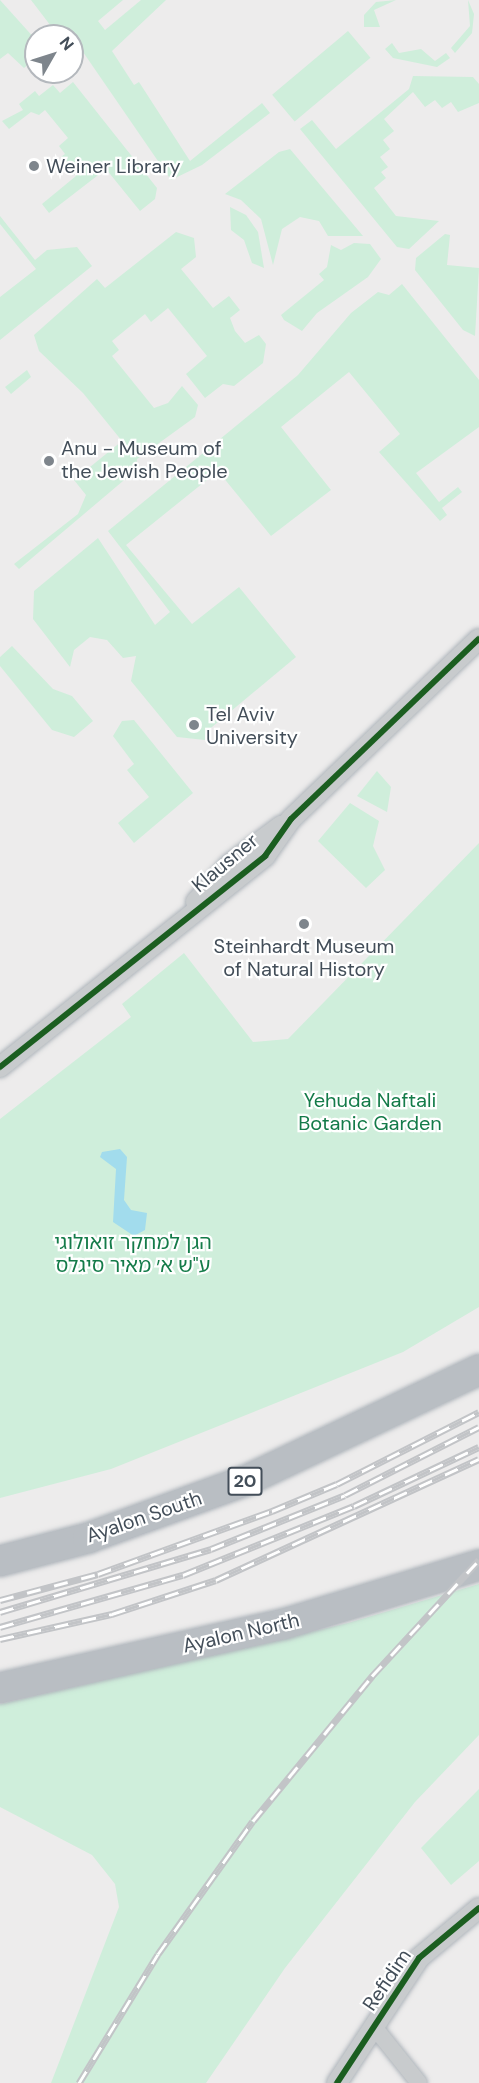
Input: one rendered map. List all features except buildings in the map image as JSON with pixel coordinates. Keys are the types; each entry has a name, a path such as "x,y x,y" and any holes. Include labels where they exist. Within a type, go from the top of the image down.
{"highway":[{"name":"Ayalon South","path":"0,1561 88,1538 247,1480 479,1370"},
{"name":"Ayalon North","path":"0,1688 284,1624 479,1565"}],"street":[{"name":"Klausner","path":"0,1067 186,916 230,864 291,819 479,639"},
{"name":"Refidim","path":"337,2083 419,1958 479,1908"},
{"name":"Refidim","path":"375,2028 418,2083"}],"green space":[{"path":"0,0 24,27 24,68 8,53 0,59"},
{"path":"31,0 123,0 98,21 105,30 141,0 166,0 112,51 134,85 139,82 190,161 262,103 270,113 202,165 171,180 84,53 84,24 49,24"},
{"path":"396,0 374,10 380,27 364,27 364,15 376,2"},
{"path":"468,0 474,14 472,33 455,53 451,48 470,26"},
{"path":"348,31 370,58 295,121 272,95"},
{"path":"392,43 399,53 421,49 435,61 446,53 450,58 437,67 393,58 385,49"},
{"path":"413,76 473,77 479,84 479,103 458,112 451,102 442,108 435,100 425,107 413,92 384,119 394,131 383,140 390,149 380,157 388,167 381,172 386,178 374,188 396,216 439,221 409,249 397,247 300,129 312,120 336,149 409,89"},
{"path":"71,84 75,84 157,188 155,199 140,211 106,169 49,213 42,204 76,176 61,157 65,154 59,146 68,138 45,110 39,115 31,112 9,129 2,121 23,110 19,104 35,91 39,96 53,85 60,93"},
{"path":"290,149 363,236 328,236 319,221 300,217 282,229 273,265 261,219 241,200 225,194 279,152"},
{"path":"230,207 246,215 258,232 264,268 252,263 244,240 231,230"},
{"path":"0,216 35,260 47,250 77,247 92,266 0,340 0,297 36,269 0,224"},
{"path":"176,232 194,238 196,257 181,269 213,308 229,296 240,310 230,318 235,331 245,343 259,335 266,344 263,363 234,386 223,384 205,398 186,374 207,356 168,308 151,322 145,314 112,341 119,350 112,356 154,408 168,403 182,386 198,405 195,417 137,459 136,470 19,569 14,564 78,514 86,495 74,480 122,441 83,393 39,351 34,335 97,279 105,288"},
{"path":"445,234 450,235 447,265 479,268 475,336 463,330 415,270 416,258"},
{"path":"354,243 370,244 381,259 368,277 317,313 302,331 284,320 281,315 324,280 319,274 327,267 331,245 341,250"},
{"path":"402,284 479,380 479,427 416,473 439,502 458,487 462,492 442,508 447,515 440,521 379,452 400,434 349,372 281,427 331,490 271,536 218,471 126,545 192,624 239,587 296,657 206,732 205,740 177,737 131,681 136,656 123,658 107,640 90,637 74,650 70,667 33,619 34,591 98,538 155,625 170,612 108,531 298,375 351,313 378,292 389,295"},
{"path":"27,370 31,377 11,394 5,387"},
{"path":"12,646 53,689 72,696 93,721 74,737 52,730 0,666 0,657"},
{"path":"134,720 193,793 134,843 118,823 149,797 127,770 134,764 113,736 122,721"},
{"path":"377,771 391,787 387,812 357,796"},
{"path":"350,803 379,821 373,846 385,870 366,888 318,841"},
{"path":"479,843 479,1307 403,1352 111,1469 0,1498 0,1119 131,1017 122,1004 184,953 253,1042 288,1039"},
{"path":"479,1584 479,1735 415,1802 285,1968 206,2083 51,2083 119,1907 115,1884 92,1855 0,1807 0,1704 348,1623"},
{"path":"479,1789 479,1861 451,1885 421,1848"}],"water":[{"path":"120,1149 127,1157 124,1200 131,1210 147,1213 145,1230 134,1236 113,1222 116,1169 100,1157 102,1152"}],"railway":[{"path":"0,1600 98,1574 272,1511 337,1484 479,1412"},
{"path":"0,1612 211,1549 345,1495 479,1427"},
{"path":"0,1627 183,1575 354,1506 479,1447"},
{"path":"0,1639 112,1614 216,1580 479,1459"},
{"path":"79,2083 158,1954 253,1821 372,1676 479,1560"}],"cycle path":[{"path":"0,1067 265,856 291,819 479,639"},
{"path":"337,2083 419,1958 479,1908"}],"place":[{"name":"Weiner Library","path":"34,166"},
{"name":"Anu - Museum of the Jewish People","path":"49,461"},
{"name":"Tel Aviv University","path":"194,725"},
{"name":"Steinhardt Museum of Natural History","path":"304,924"}],"park label":[{"name":"Yehuda Naftali Botanic Garden","path":"370,1112"},
{"name":"הגן למחקר זואולוגי ע\"ש א׳ מאיר סיגלס","path":"133,1254"}]}
